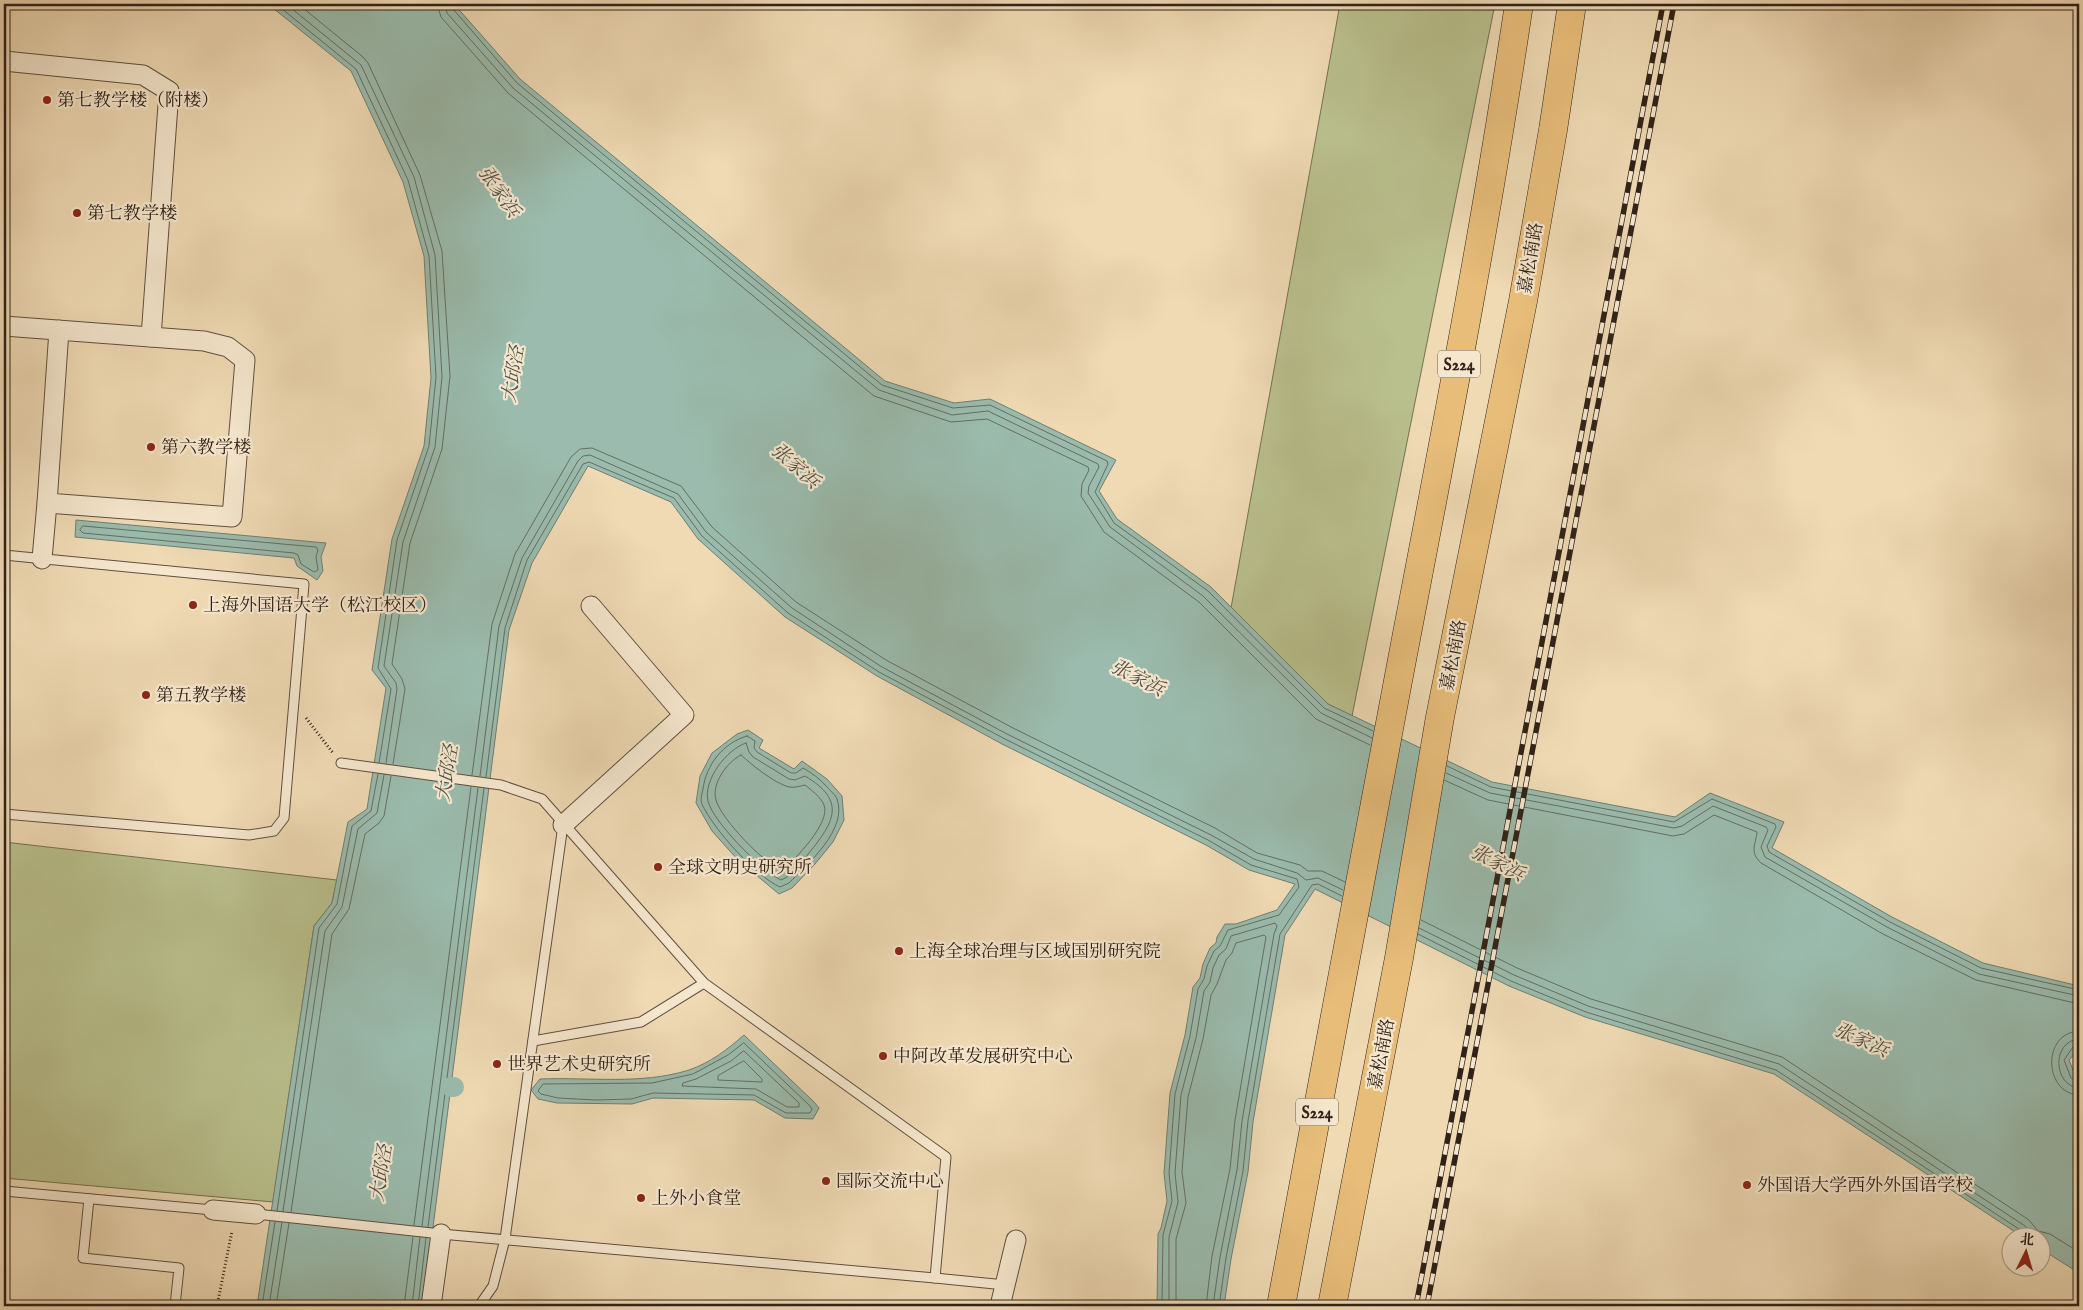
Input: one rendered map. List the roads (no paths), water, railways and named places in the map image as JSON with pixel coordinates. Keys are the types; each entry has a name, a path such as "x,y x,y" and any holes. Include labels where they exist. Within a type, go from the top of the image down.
{"main road":[{"name":"S224","path":"1281,1306 1472,292 1519,4"},
{"name":"嘉松南路","path":"1332,1306 1399,958 1440,717 1523,301 1553,130 1572,4"}],"street":[{"path":"4,61 143,75 169,91 151,337"},
{"path":"4,326 204,341 228,347 245,360 232,517 47,503"},
{"path":"42,559 59,330"},
{"path":"564,825 684,715 591,606"},
{"path":"213,1210 256,1214"},
{"path":"431,1306 441,1234"},
{"path":"1000,1306 1016,1240"}],"lane":[{"path":"4,555 304,584 284,818 274,831 249,835 4,814"},
{"path":"341,763 501,785 542,799 704,983 946,1157 936,1278"},
{"path":"479,1306 493,1286 505,1239 564,825"},
{"path":"533,1041 641,1022 704,983"},
{"path":"4,1191 213,1210"},
{"path":"89,1199 83,1258 179,1268 176,1306"},
{"path":"256,1214 441,1234 1005,1285"}],"water":[{"path":"268,4 454,4 520,79 885,381 954,403 990,399 1116,460 1099,491 1117,519 1211,587 1328,704 1492,782 1675,817 1710,793 1784,822 1772,848 1892,917 1983,963 2079,986 2079,1049 2069,1060 2075,1075 2079,1078 2079,1273 2050,1255 2050,1228 2009,1228 1774,1074 1585,1017 1509,986 1315,889 1285,935 1253,1122 1248,1172 1224,1306 1157,1306 1158,1234 1167,1201 1164,1173 1170,1093 1185,1035 1193,987 1200,978 1203,964 1210,948 1216,943 1217,937 1225,924 1236,924 1277,910 1295,884 1249,870 1206,845 1002,744 877,676 785,617 698,539 671,502 588,466 532,563 509,630 423,1306 257,1306 314,926 332,903 348,822 367,809 386,688 372,670 392,539 424,446 431,378 424,256 403,182 351,71"},
{"path":"76,520 326,543 321,557 323,571 317,580 297,566 294,558 75,537"},
{"path":"748,730 763,740 759,748 794,769 802,761 827,779 842,796 844,820 833,842 792,888 779,894 738,860 712,831 696,803 700,776 712,753 737,734"},
{"path":"744,1035 819,1108 813,1119 785,1118 754,1100 653,1098 632,1104 557,1103 538,1099 531,1090 540,1079 634,1079 671,1075 704,1064"}],"railway":[{"path":"1416,1306 1663,4"},
{"path":"1427,1306 1674,4"}],"place":[{"name":"第七教学楼（附楼）","path":"47,100"},
{"name":"第七教学楼","path":"77,213"},
{"name":"第六教学楼","path":"151,447"},
{"name":"上海外国语大学（松江校区）","path":"193,605"},
{"name":"第五教学楼","path":"146,695"},
{"name":"全球文明史研究所","path":"658,867"},
{"name":"上海全球冶理与区域国别研究院","path":"899,951"},
{"name":"中阿改革发展研究中心","path":"883,1056"},
{"name":"世界艺术史研究所","path":"497,1064"},
{"name":"国际交流中心","path":"826,1181"},
{"name":"外国语大学西外外国语学校","path":"1747,1185"},
{"name":"上外小食堂","path":"641,1198"}],"water label":[{"name":"张家浜","path":"500,191"},
{"name":"大邱泾","path":"512,374"},
{"name":"张家浜","path":"796,465"},
{"name":"张家浜","path":"1138,677"},
{"name":"大邱泾","path":"446,773"},
{"name":"张家浜","path":"1498,862"},
{"name":"张家浜","path":"1862,1039"},
{"name":"大邱泾","path":"380,1173"}]}
